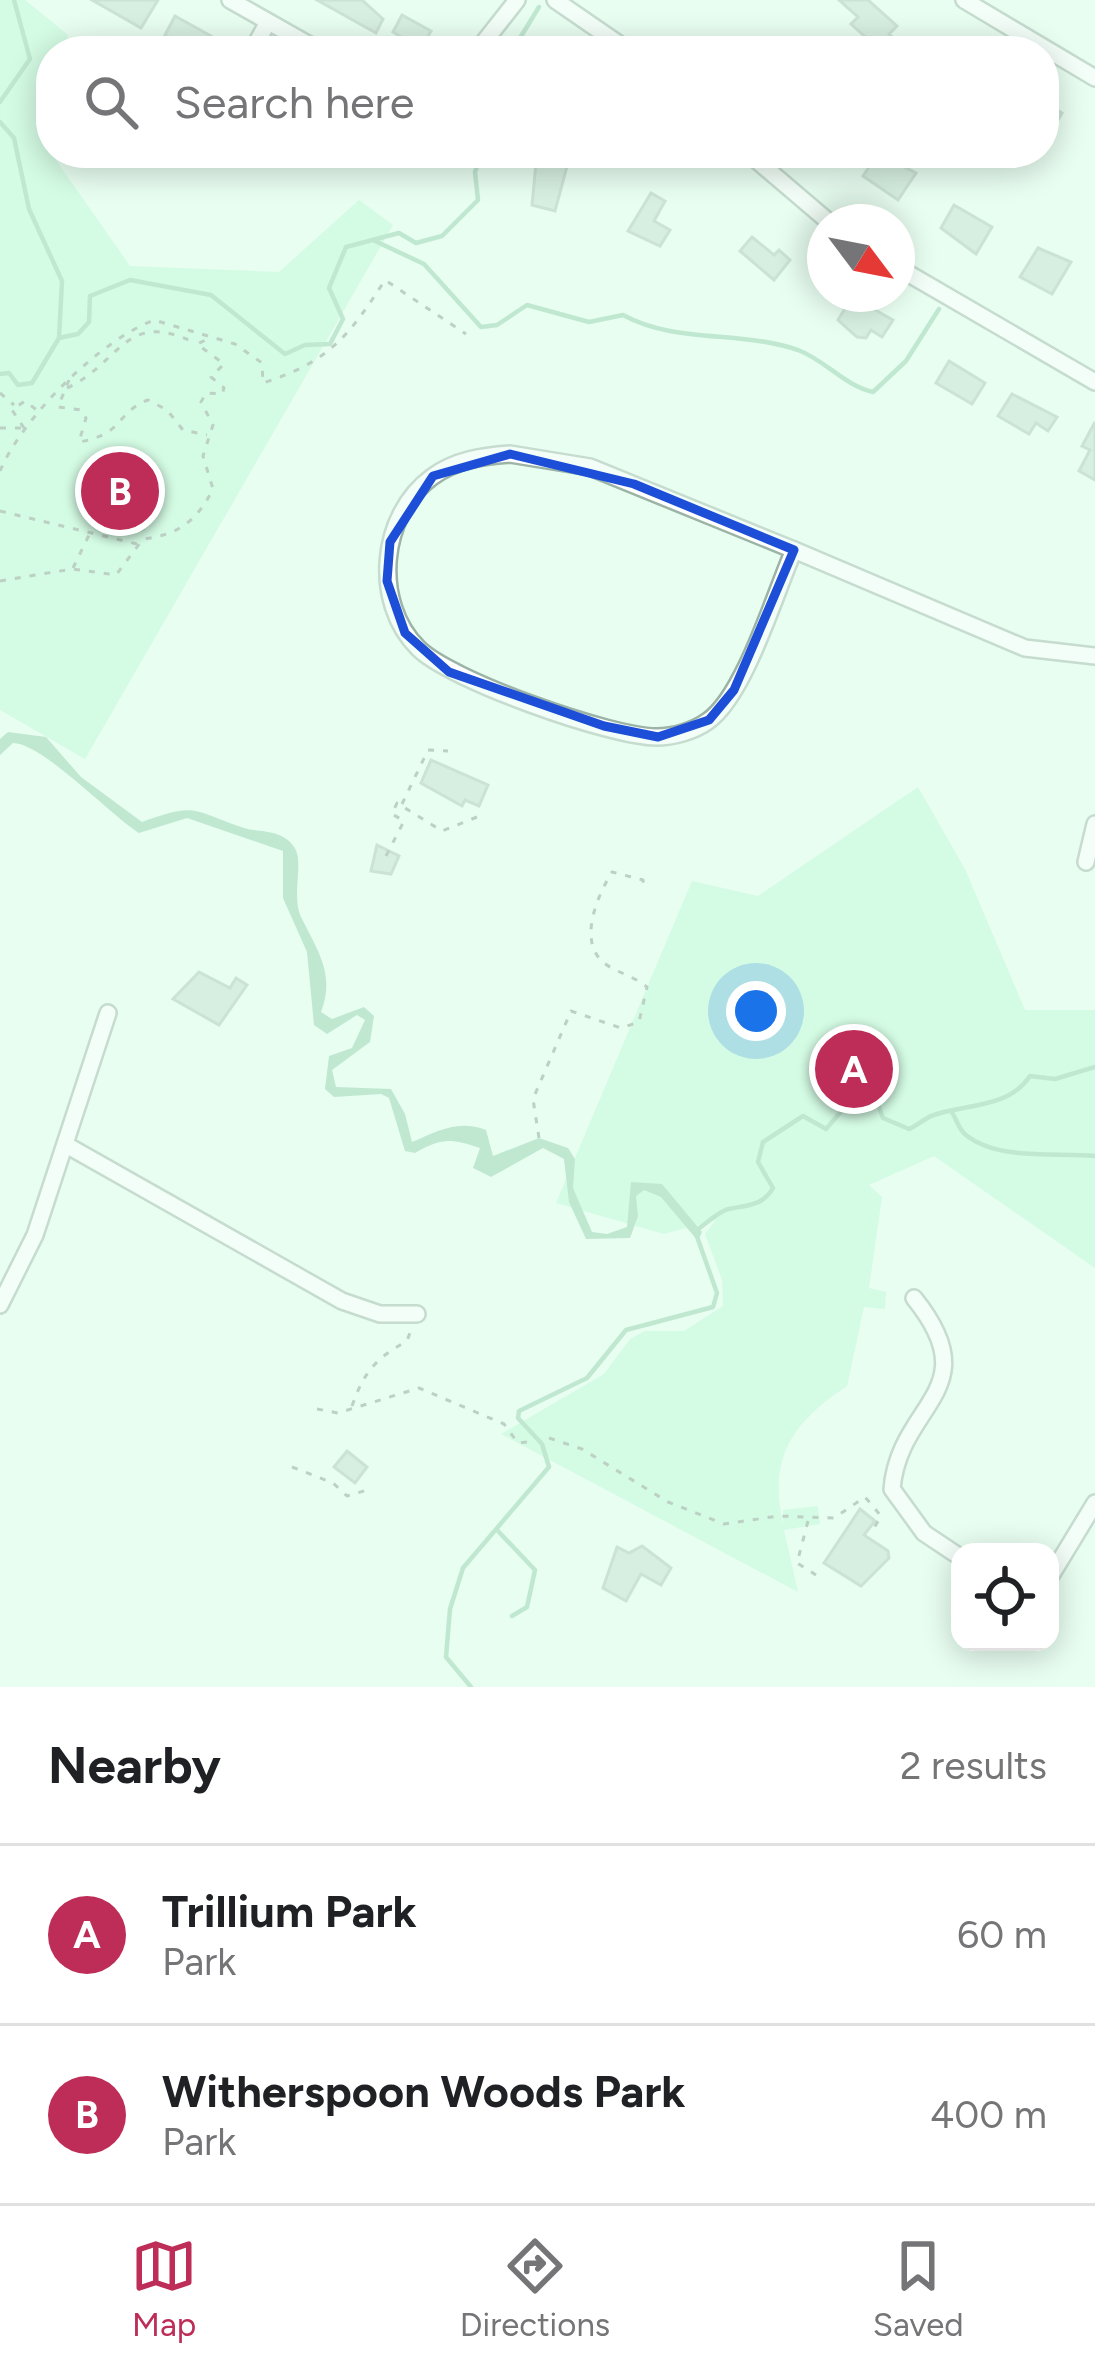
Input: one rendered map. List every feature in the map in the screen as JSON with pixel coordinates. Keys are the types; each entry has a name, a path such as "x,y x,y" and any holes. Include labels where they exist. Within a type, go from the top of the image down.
{"street":[{"path":"230,0 293,36"},
{"path":"489,36 517,0"},
{"path":"555,0 607,36"},
{"path":"964,0 1024,36"},
{"path":"260,36 268,22"},
{"path":"1059,57 1095,78"},
{"path":"766,168 808,204"},
{"path":"915,277 1095,382"},
{"path":"794,550 727,702 696,728 658,737 604,726 449,672 405,633 387,581 390,542 414,493 455,464 510,454 590,467 794,550 1025,648 1095,656"},
{"path":"1086,862 1095,824"},
{"path":"0,1305 35,1235 109,1012"},
{"path":"68,1146 342,1301 380,1314 417,1314"},
{"path":"914,1298 940,1331 945,1364 937,1393 894,1464 892,1489 924,1533 951,1551"},
{"path":"1059,1562 1095,1503"}],"path":[{"path":"0,472 26,429 70,377 106,344 154,320 218,338 257,358 263,383 293,374 345,343 385,280 466,334"},
{"path":"0,581 72,569 116,575 125,570 138,544 185,527 211,495 203,456 213,425 201,402 206,393 222,394 224,388 211,377 224,364 196,344 167,332 134,334 107,358 100,372 67,388"},
{"path":"196,344 218,338"},
{"path":"70,377 58,407 81,410 86,418 79,442 116,432 136,405 148,400 167,410 183,430 209,435"},
{"path":"0,393 15,406"},
{"path":"26,429 11,416 15,406 25,401 39,412"},
{"path":"0,428 26,429"},
{"path":"0,445 8,454"},
{"path":"110,455 132,472 135,483 123,492 124,500 148,538"},
{"path":"0,512 138,544"},
{"path":"72,569 91,531"},
{"path":"401,805 428,750 448,751"},
{"path":"386,856 404,821 392,814 397,803 442,831 477,818"},
{"path":"538,1138 533,1099 571,1012 621,1028 639,1022 646,1009 647,987 605,964 595,953 592,934 596,902 612,872 643,880 644,891"},
{"path":"350,1410 363,1376 376,1359 407,1341 417,1314"},
{"path":"317,1409 350,1410 419,1388 504,1424 518,1443 535,1441"},
{"path":"549,1438 582,1449 638,1486 713,1522 840,1516 865,1497 881,1516 871,1533"},
{"path":"292,1467 333,1483 347,1496 367,1490"},
{"path":"808,1520 797,1563 816,1574"}],"highlighted area":[{"path":"510,454 634,484 794,550 734,690 709,720 658,737 604,726 449,672 405,633 387,581 390,542 433,476"}],"shaded area":[{"path":"0,0 25,0 68,35 36,36 36,168 61,168 130,266 279,272 359,200 393,225 85,759 0,710"},
{"path":"8,732 46,737 81,777 142,822 194,811 289,841 297,853 299,910 326,975 321,1012 332,1019 364,1007 374,1016 370,1042 332,1070 336,1087 391,1089 405,1114 412,1142 466,1126 486,1130 493,1156 539,1138 568,1148 575,1159 573,1188 592,1232 607,1234 627,1227 631,1182 662,1184 702,1232 698,1241 661,1197 644,1190 636,1196 638,1216 630,1238 586,1239 569,1202 564,1159 543,1148 491,1177 473,1168 480,1148 447,1141 415,1153 405,1151 389,1098 381,1094 334,1097 325,1089 329,1056 352,1048 365,1020 357,1015 327,1034 314,1025 307,952 283,898 283,851 187,818 139,833 41,754 13,743 0,755 0,739"},
{"path":"918,787 965,869 1025,1010 1095,1010 1095,1268 934,1156 869,1185 882,1197 869,1288 886,1292 885,1309 864,1307 847,1386 812,1413 782,1460 779,1500 783,1524 783,1510 818,1506 820,1524 784,1530 798,1592 501,1434 604,1374 630,1339 645,1331 684,1331 723,1306 722,1280 705,1234 716,1220 664,1234 556,1203 692,881 758,896"}],"building":[{"path":"92,0 158,0 141,28"},
{"path":"317,0 362,0 383,19 376,33"},
{"path":"839,0 868,0 897,26 891,36 864,36 851,24 858,17"},
{"path":"402,15 431,31 428,36 393,32"},
{"path":"175,16 211,36 167,36"},
{"path":"536,168 567,168 555,211 532,205"},
{"path":"868,168 906,168 916,173 898,200 863,176"},
{"path":"651,193 665,201 654,221 670,230 660,246 628,231"},
{"path":"954,205 992,227 976,254 941,228"},
{"path":"752,237 774,255 779,250 790,260 774,280 740,251"},
{"path":"1038,248 1071,262 1052,294 1020,277"},
{"path":"843,312 879,312 893,320 882,337 871,330 866,338 857,337 838,320"},
{"path":"949,361 985,383 972,404 936,383"},
{"path":"1012,394 1057,417 1048,431 1036,423 1029,434 998,416"},
{"path":"1095,422 1095,480 1079,471 1090,450 1082,446"},
{"path":"431,760 488,785 479,806 465,800 462,806 421,783"},
{"path":"377,845 399,856 391,874 371,871"},
{"path":"199,972 230,988 236,978 247,985 219,1025 173,999"},
{"path":"347,1451 367,1467 355,1483 334,1467"},
{"path":"860,1509 875,1521 864,1535 888,1551 889,1558 861,1586 824,1563"},
{"path":"642,1546 671,1568 661,1585 641,1574 626,1601 603,1588 617,1547 629,1553"}],"waterway":[{"path":"0,102 30,59 14,0"},
{"path":"521,36 539,7"},
{"path":"0,122 14,138 29,209 62,281 59,338"},
{"path":"0,374 9,373 18,385 32,383 59,338 78,334 89,322 90,296 130,280 211,295 285,354 305,345 330,344 343,319 329,288 346,247 399,233 416,243 442,236 478,200 476,168"},
{"path":"375,241 424,264 481,327 497,325 527,305 589,322 623,315 665,330 798,350 873,392 906,361 939,309"},
{"path":"471,1687 446,1657 450,1609 463,1568 549,1467 542,1444 518,1418 519,1411 587,1378 626,1330 713,1307 717,1293 695,1231 721,1212 754,1204 769,1194 773,1188 758,1162 763,1142 803,1116 826,1129 850,1101 866,1096 878,1105 883,1118 909,1129 934,1115 999,1100 1030,1076 1055,1079 1095,1067"},
{"path":"951,1111 966,1135 994,1149 1095,1156"},
{"path":"497,1530 535,1570 527,1607 512,1616"}],"place":[{"name":"Witherspoon Woods Park","path":"120,491"},
{"name":"Trillium Park","path":"854,1069"}]}
